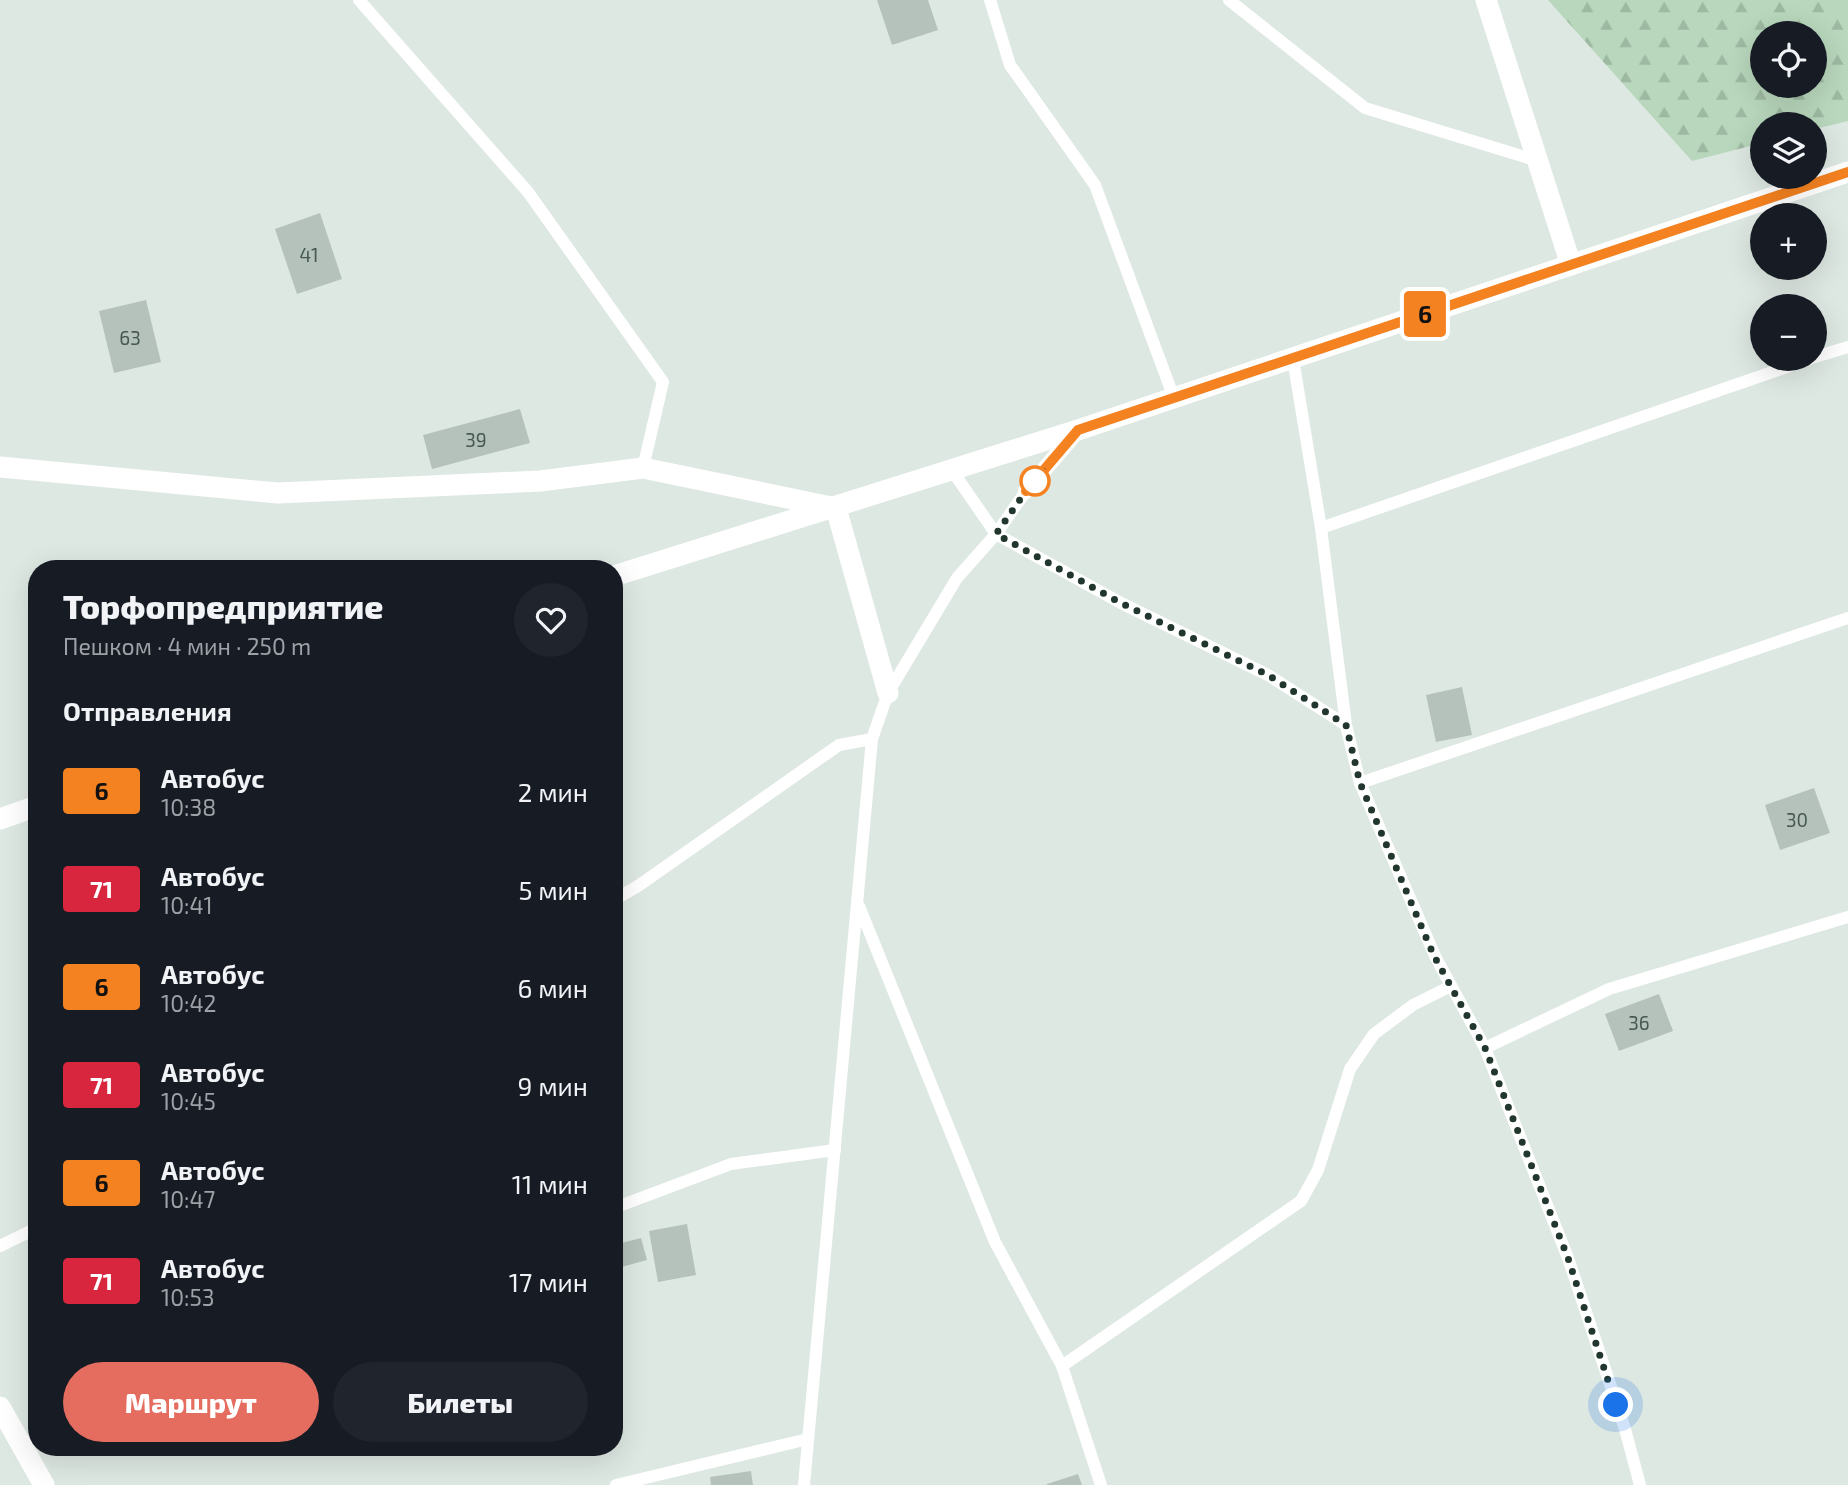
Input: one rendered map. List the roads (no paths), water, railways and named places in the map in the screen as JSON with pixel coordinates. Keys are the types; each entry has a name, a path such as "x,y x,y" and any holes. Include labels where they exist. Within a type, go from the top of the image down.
{"street":[{"path":"1486,0 1571,265"},
{"path":"623,573 1078,430 1848,172"},
{"path":"0,467 278,493 540,481 643,468 836,508"},
{"path":"836,508 888,693"},
{"path":"0,819 28,809"},
{"path":"0,1407 28,1446"},
{"path":"33,1456 44,1485"}],"lane":[{"path":"359,0 528,192 663,382 643,468"},
{"path":"990,0 1010,65 1095,185 1174,398"},
{"path":"1229,0 1365,108 1538,161"},
{"path":"1827,353 1848,347"},
{"path":"1293,359 1321,528 1346,725 1360,783 1434,956 1485,1048 1568,1258 1625,1429 1640,1485"},
{"path":"1321,528 1774,371"},
{"path":"804,1485 872,739 888,693 957,578 996,534 1026,491 1078,430"},
{"path":"951,469 996,534 1121,603 1268,675 1346,725"},
{"path":"1360,783 1848,618"},
{"path":"623,895 839,745 872,739"},
{"path":"858,903 995,1241 1062,1366 1101,1485"},
{"path":"1485,1048 1609,989 1848,917"},
{"path":"1062,1366 1301,1201 1318,1170 1350,1069 1374,1034 1413,1004 1451,986"},
{"path":"623,1205 731,1164 835,1150"},
{"path":"0,1246 28,1232"},
{"path":"617,1485 808,1439"}]}
